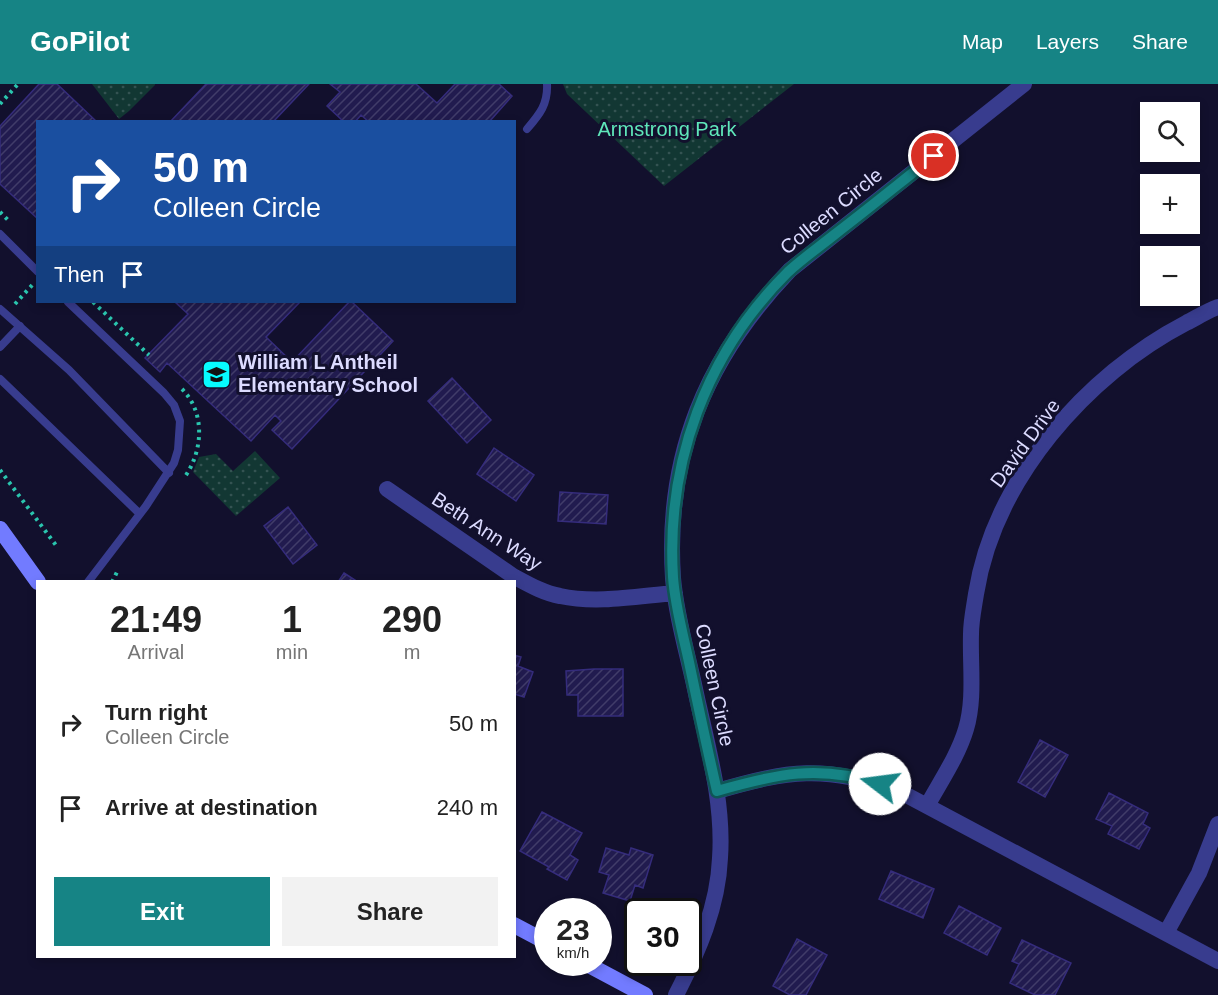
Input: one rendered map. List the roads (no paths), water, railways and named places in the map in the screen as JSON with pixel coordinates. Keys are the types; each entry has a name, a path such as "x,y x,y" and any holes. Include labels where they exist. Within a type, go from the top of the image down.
{"main road":[{"path":"0,529 37,580"},
{"path":"516,926 534,936"},
{"path":"609,976 645,995"}],"street":[{"name":"Colleen Circle","path":"676,995 704,937 716,894 720,860 721,830 717,791 675,593 672,539 675,494 684,448 696,411 715,369 735,335 763,299 790,270 1024,84"},
{"name":"David Drive","path":"927,806 966,730 971,705 971,632 976,592 988,546 1007,503 1026,469 1058,426 1094,388 1166,333 1218,307"},
{"name":"Beth Ann Way","path":"387,489 534,588 559,596 587,600 675,593"},
{"path":"717,791 766,777 796,773 831,773 886,786 1218,961"},
{"path":"1166,933 1199,873 1218,824"}],"lane":[{"path":"527,129 543,110 548,97 547,84"},
{"path":"0,234 36,272"},
{"path":"69,303 164,393 174,405 180,421 178,450 169,473 90,580"},
{"path":"3,311 69,370 169,473"},
{"path":"0,347 20,326"},
{"path":"0,379 140,514"}],"place":[{"name":"William L Antheil Elementary School","path":"217,374"}],"park label":[{"name":"Armstrong Park","path":"667,129"}]}
